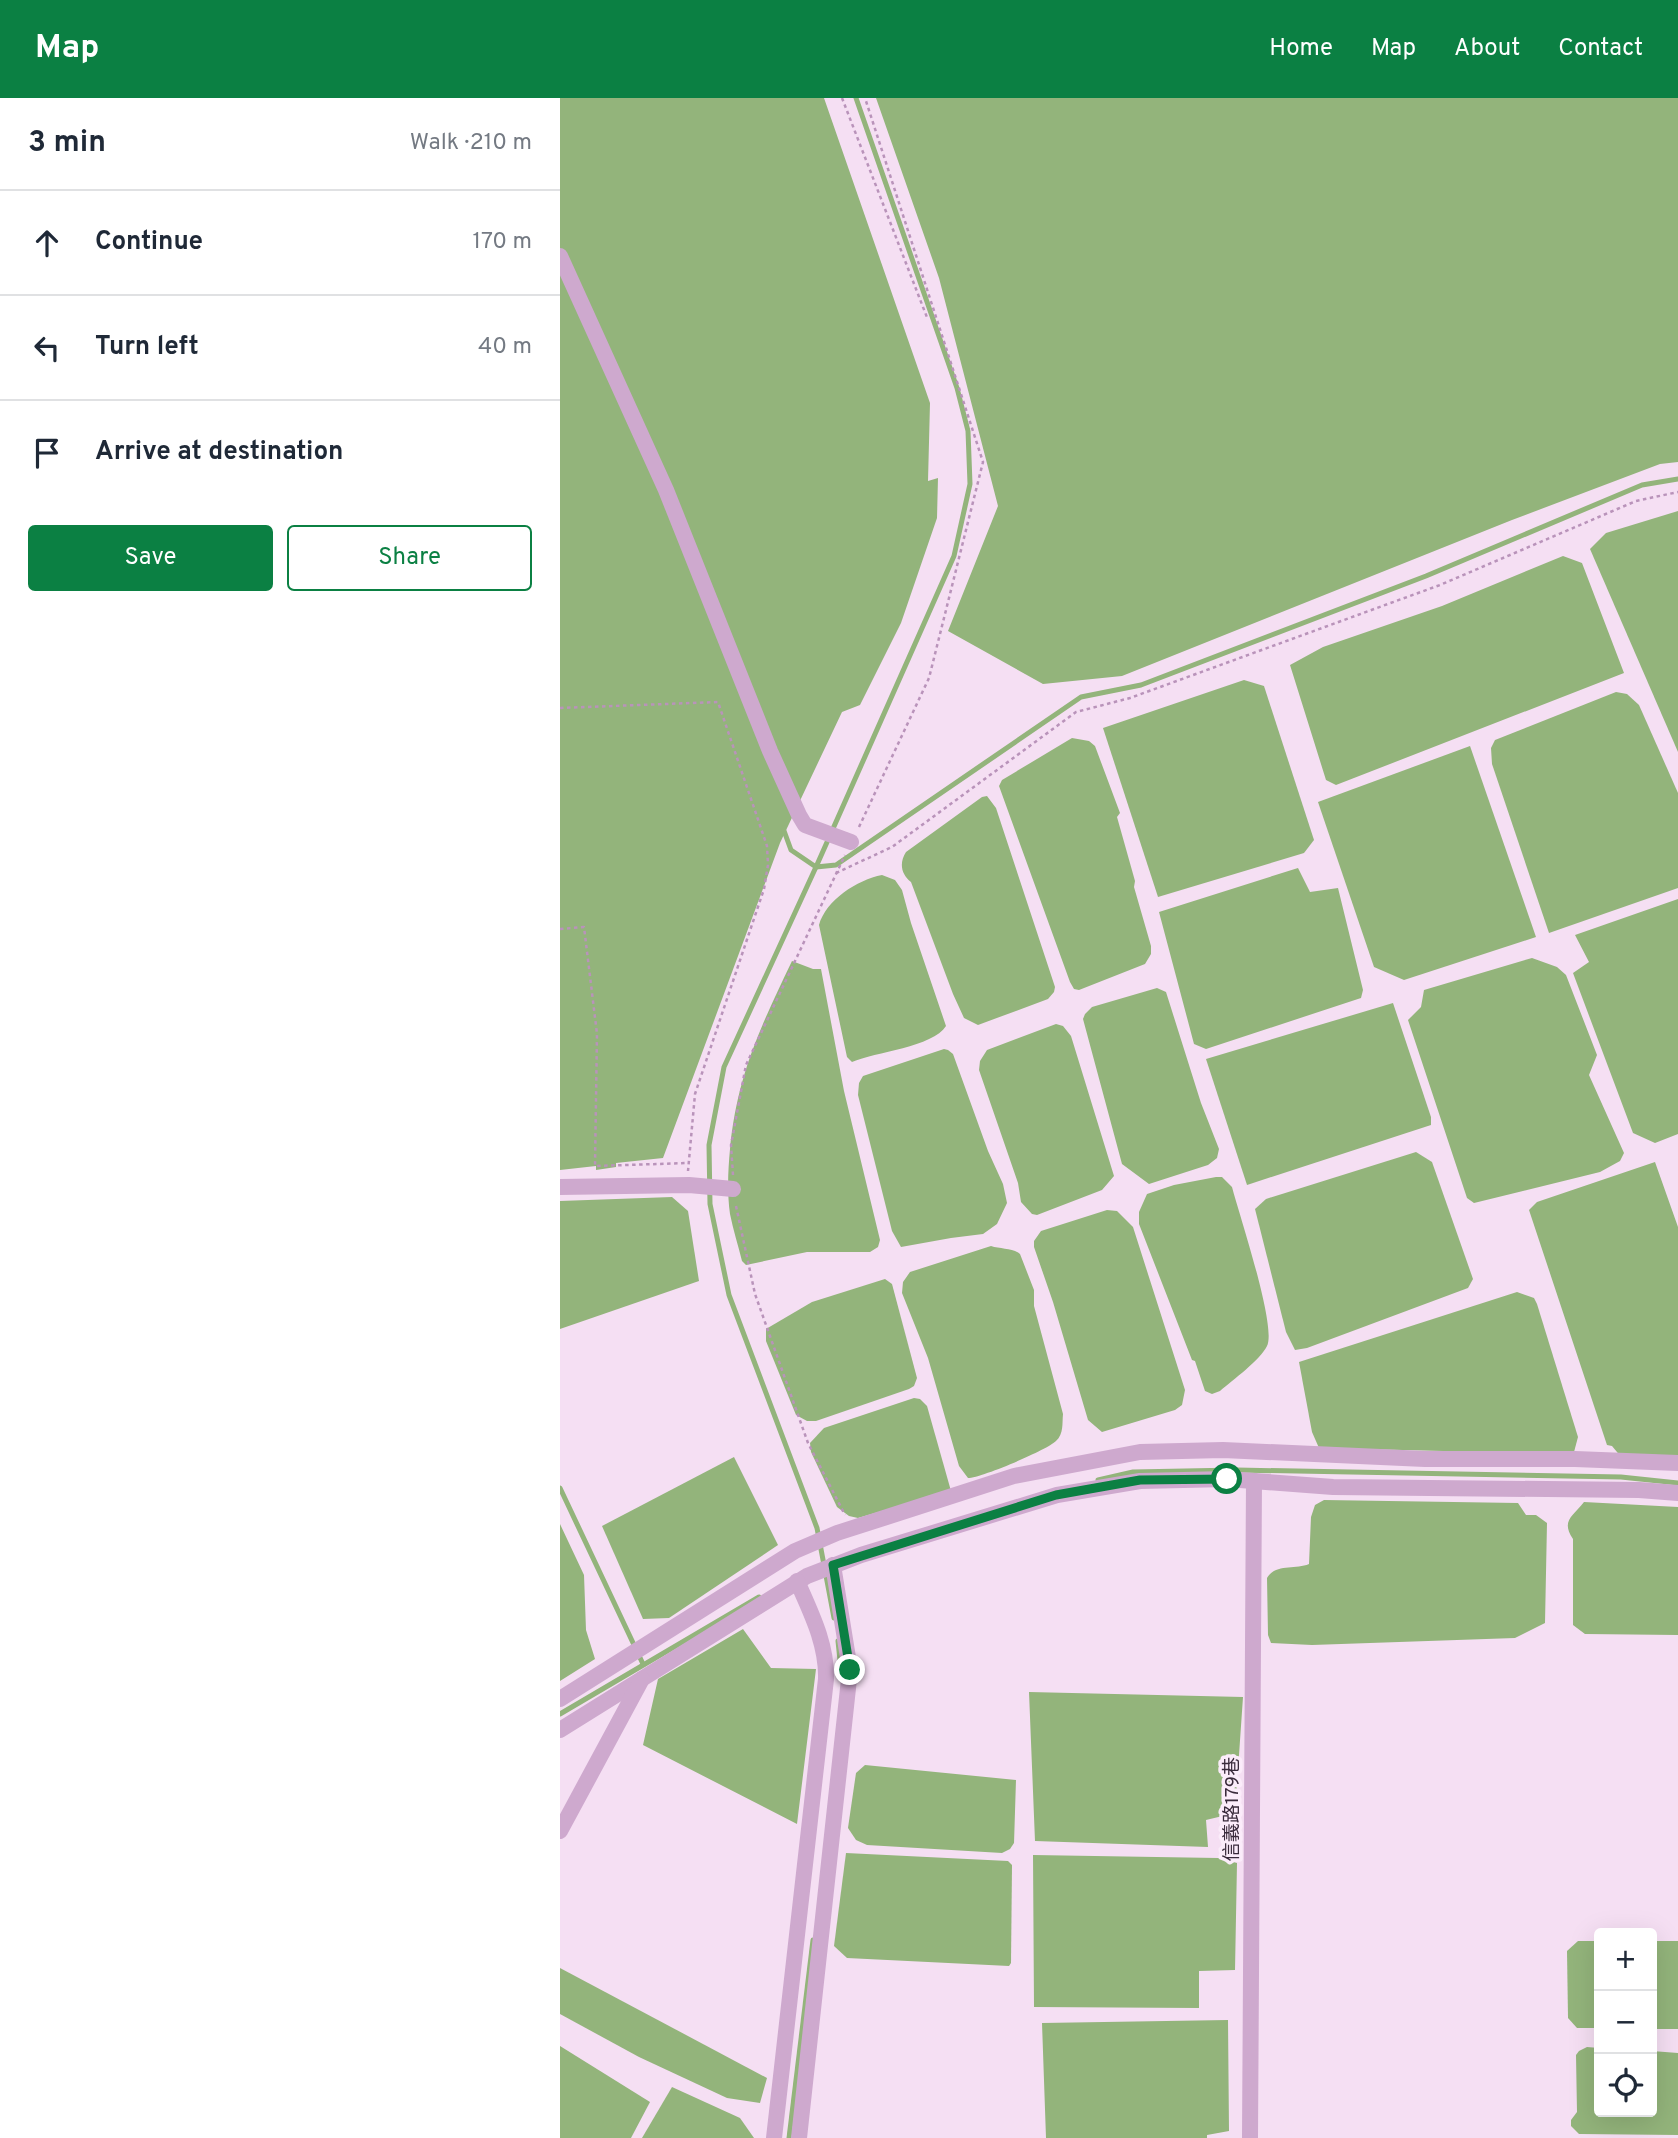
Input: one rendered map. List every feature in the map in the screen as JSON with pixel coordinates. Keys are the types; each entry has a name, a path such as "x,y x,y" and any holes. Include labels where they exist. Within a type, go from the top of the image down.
{"street":[{"path":"560,256 666,490 770,751 799,815 805,825 851,842"},
{"path":"560,1187 707,1185 729,1189"},
{"path":"560,1699 794,1551 837,1532 1014,1476 1140,1452 1223,1450 1425,1459 1575,1458 1678,1462"},
{"path":"560,1730 802,1578 829,1566 1056,1495 1140,1480 1227,1479 1333,1486 1639,1490 1678,1493"},
{"name":"信義路179巷","path":"1250,2138 1254,1481"},
{"path":"799,2138 850,1670 829,1566"},
{"path":"774,2138 826,1679 826,1659 802,1578"},
{"path":"560,1831 643,1677"}],"path":[{"path":"842,98 928,320"},
{"path":"836,873 892,847 1076,712 1130,698 1440,585 1636,501 1678,492"},
{"path":"560,708 718,702 767,846 768,865 764,889 695,1094 688,1163 689,1185"},
{"path":"560,929 584,928 597,1034 595,1166 688,1163"}],"shaded area":[{"path":"560,98 824,98 930,403 928,481 938,478 937,518 901,623 860,705 842,712 780,843 663,1158 616,1163 616,1167 596,1170 596,1166 560,1170"},
{"path":"876,98 1678,98 1678,462 1660,464 1512,520 1122,676 1043,684 948,631 998,506 939,278"},
{"path":"1678,511 1678,752 1590,549 1606,533"},
{"path":"1563,556 1582,563 1624,673 1336,785 1326,780 1290,665 1323,647 1442,606"},
{"path":"1244,680 1264,686 1314,840 1304,853 1158,897 1103,728"},
{"path":"1616,692 1627,694 1639,705 1678,793 1678,888 1549,933 1492,764 1491,748 1495,740"},
{"path":"1072,738 1089,741 1095,746 1120,813 1117,817 1151,946 1151,954 1145,964 1079,990 1074,989 1070,982 999,786 1002,780"},
{"path":"1470,746 1536,937 1404,980 1374,967 1318,802"},
{"path":"987,796 996,808 1055,987 1048,999 978,1025 964,1018 902,864 906,852"},
{"path":"1298,868 1310,892 1338,888 1363,990 1361,998 1206,1049 1194,1044 1159,912"},
{"path":"882,875 895,880 902,890 946,1026 939,1033 917,1044 852,1062 847,1057 819,925 828,907 844,892 863,881"},
{"path":"1678,899 1678,1134 1655,1143 1633,1133 1573,973 1589,962 1575,935"},
{"path":"1532,958 1557,967 1566,975 1597,1055 1589,1075 1624,1153 1620,1161 1600,1172 1474,1203 1467,1198 1408,1020 1421,1007 1424,990"},
{"path":"792,961 813,969 821,969 844,1091 880,1240 878,1247 870,1252 807,1252 746,1265 742,1261 729,1206 733,1122 752,1052"},
{"path":"1157,988 1166,992 1201,1103 1219,1149 1217,1158 1208,1165 1149,1184 1122,1164 1083,1019 1092,1007"},
{"path":"1393,1003 1431,1117 1431,1125 1247,1185 1206,1059"},
{"path":"1056,1024 1063,1026 1071,1036 1114,1176 1102,1190 1037,1215 1032,1214 1021,1202 1018,1183 979,1070 980,1061 987,1050"},
{"path":"944,1049 953,1054 988,1151 1003,1184 1007,1203 997,1224 983,1234 901,1247 892,1231 858,1095 859,1083 863,1076"},
{"path":"1416,1152 1432,1162 1473,1279 1468,1288 1307,1348 1295,1350 1286,1332 1255,1209 1266,1199"},
{"path":"1655,1162 1678,1227 1678,1462 1622,1458 1612,1446 1607,1445 1529,1210 1537,1202"},
{"path":"1222,1177 1232,1187 1262,1294 1269,1335 1267,1346 1259,1357 1220,1391 1212,1394 1205,1391 1195,1361 1192,1360 1139,1224 1139,1212 1147,1194 1174,1185"},
{"path":"672,1197 688,1211 699,1281 560,1329 560,1201"},
{"path":"1107,1210 1117,1211 1133,1227 1185,1390 1182,1405 1175,1410 1102,1432 1088,1420 1034,1241 1041,1231"},
{"path":"991,1246 1020,1254 1034,1290 1034,1306 1063,1414 1062,1428 1056,1441 1040,1451 999,1469 968,1478 959,1466 928,1358 902,1293 903,1282 910,1272"},
{"path":"885,1279 892,1284 917,1378 914,1386 816,1421 807,1421 796,1415 766,1341 766,1329 812,1302"},
{"path":"1517,1292 1534,1298 1537,1304 1578,1437 1574,1452 1565,1454 1319,1448 1312,1432 1299,1362"},
{"path":"914,1398 920,1399 927,1406 951,1491 858,1518 849,1516 837,1507 811,1452 810,1443 824,1428"},
{"path":"734,1457 778,1545 669,1618 643,1619 602,1526"},
{"path":"1324,1500 1518,1503 1526,1515 1536,1515 1547,1523 1545,1623 1515,1638 1312,1645 1271,1643 1268,1635 1267,1578 1275,1570 1309,1564 1311,1517 1315,1505"},
{"path":"1584,1502 1678,1507 1678,1635 1585,1634 1573,1625 1573,1539 1568,1523"},
{"path":"560,1524 584,1575 586,1630 595,1659 560,1681"},
{"path":"743,1629 771,1668 816,1669 797,1824 643,1745 658,1679"},
{"path":"1029,1692 1243,1697 1235,1813 1206,1820 1208,1847 1035,1841"},
{"path":"865,1765 1016,1780 1014,1843 1002,1853 867,1845 856,1840 848,1828 856,1773"},
{"path":"846,1853 1008,1861 1012,1865 1009,1966 847,1958 834,1946"},
{"path":"1033,1855 1218,1858 1237,1863 1235,1970 1199,1971 1199,2008 1034,2007"},
{"path":"1578,1941 1594,1941 1594,2028 1577,2028 1568,2018 1567,1951"},
{"path":"1657,1941 1678,1941 1678,2029 1657,2029"},
{"path":"560,1968 767,2078 760,2103 727,2098 639,2057 560,2014"},
{"path":"1228,2020 1229,2131 1207,2135 1207,2138 1046,2138 1042,2023"},
{"path":"560,2046 650,2102 631,2138 560,2138"},
{"path":"1587,2047 1594,2048 1594,2117 1657,2117 1657,2051 1678,2053 1678,2135 1579,2134 1571,2126 1571,2120 1577,2112 1576,2055"},
{"path":"672,2087 740,2118 754,2138 642,2138"}],"waterway":[{"path":"834,1618 817,1528 729,1295 710,1204 709,1145 724,1067 954,556 970,484 968,431 957,388 856,98"},
{"path":"783,828 791,850 816,867 836,865 1081,697 1141,685 1426,576 1642,485 1678,479"},
{"path":"1098,1480 1133,1472 1237,1470 1621,1477 1678,1483"},
{"path":"560,1488 643,1664"},
{"path":"560,1714 759,1597"},
{"path":"838,1641 842,1680"},
{"path":"789,2138 813,1940"}],"route":[{"path":"850,1670 833,1565 1056,1495 1140,1480 1227,1479"}]}
